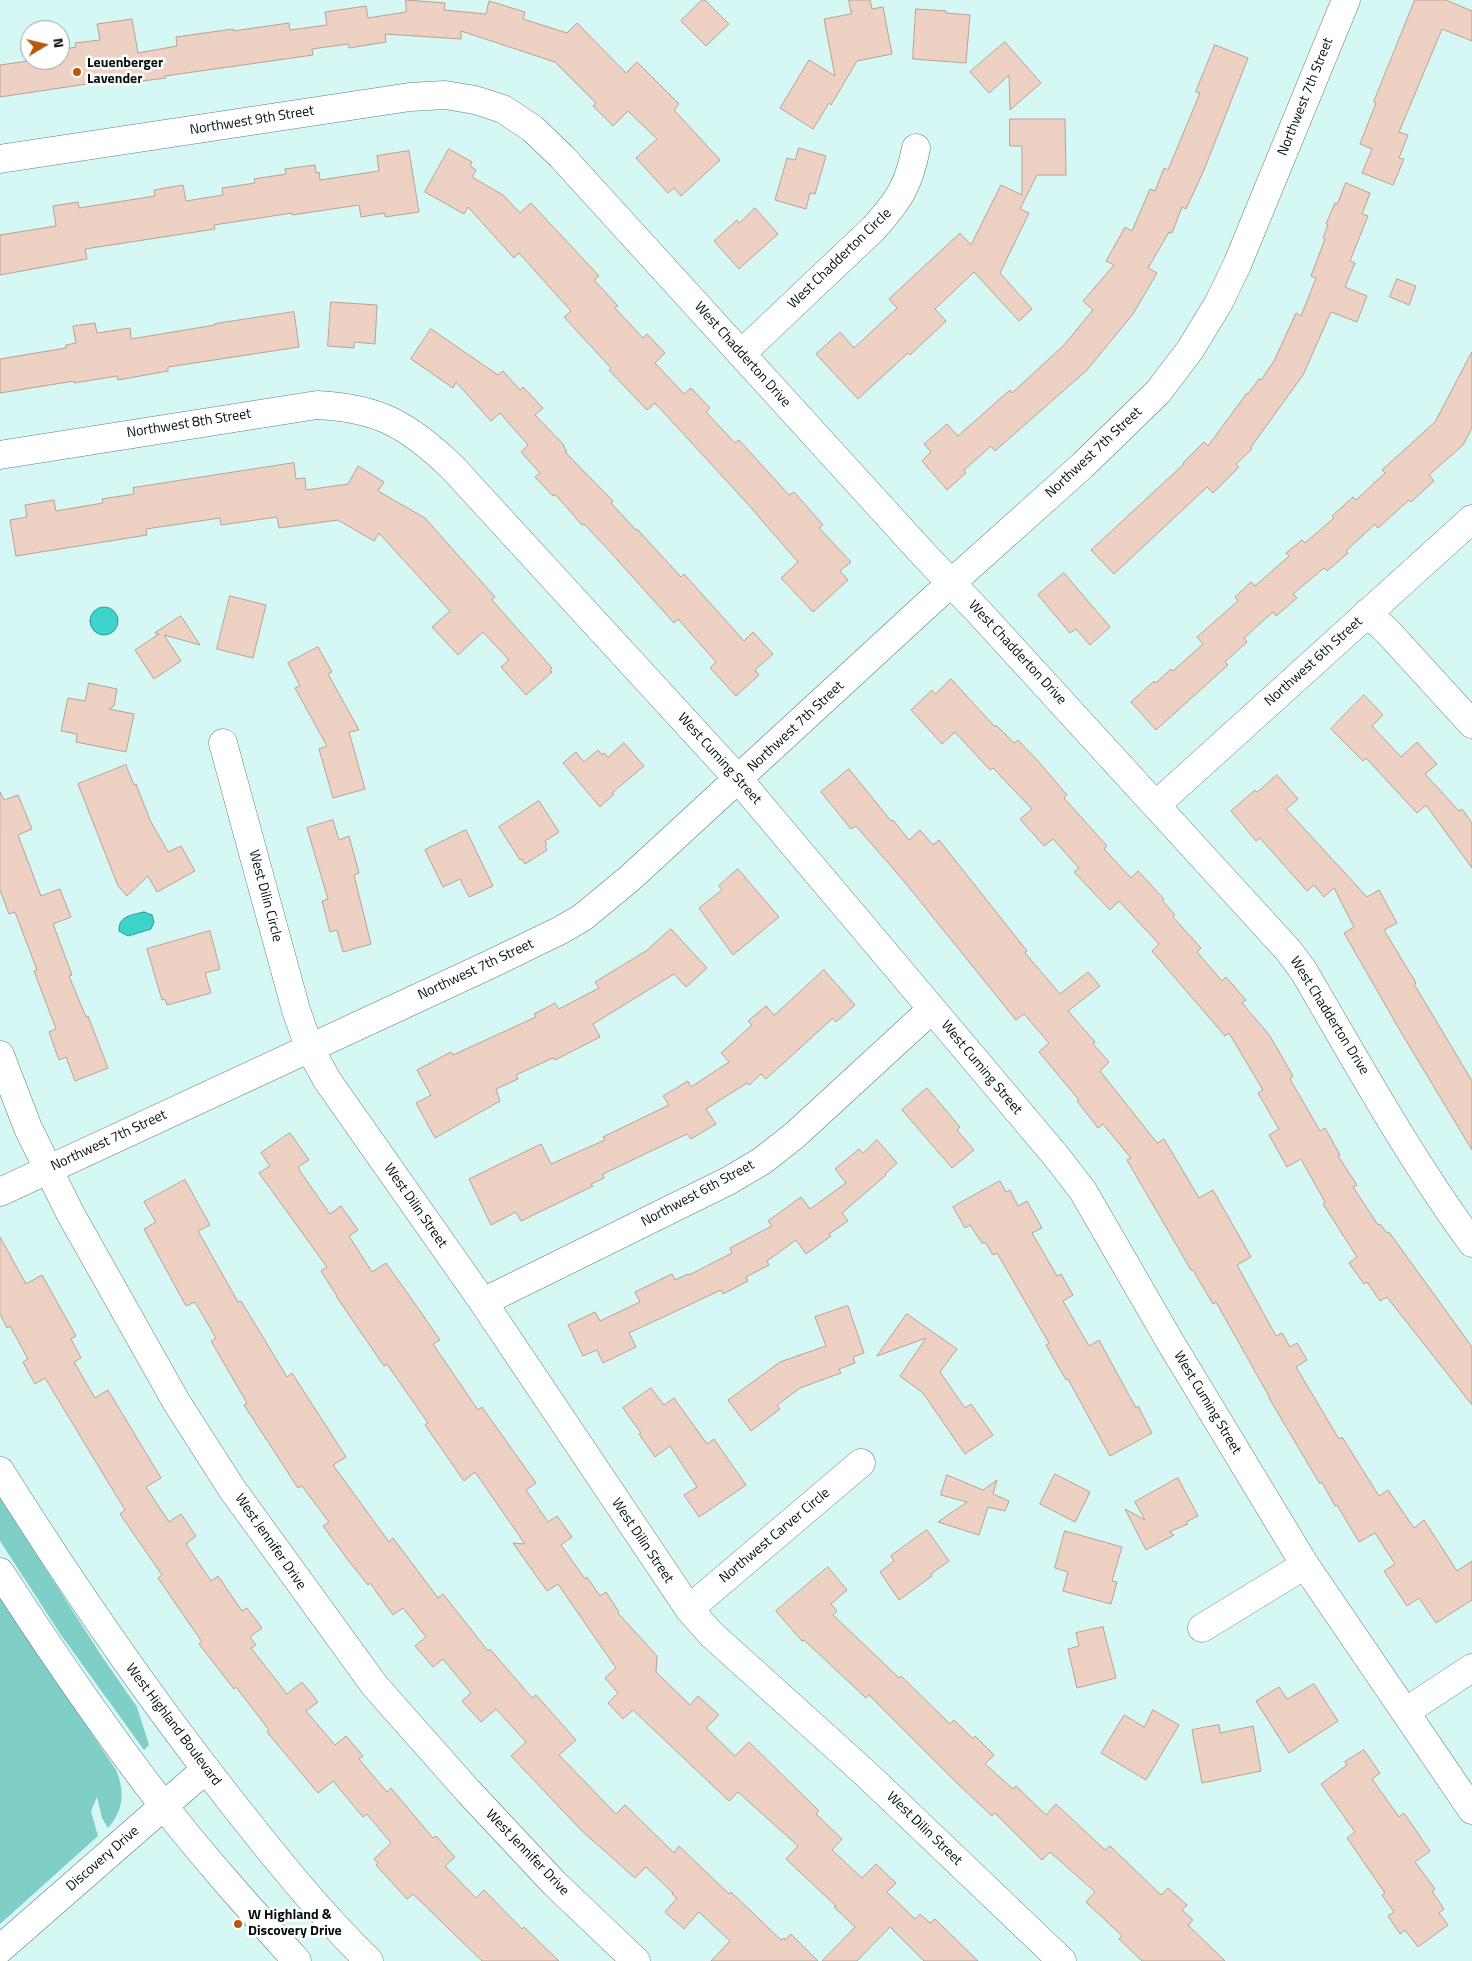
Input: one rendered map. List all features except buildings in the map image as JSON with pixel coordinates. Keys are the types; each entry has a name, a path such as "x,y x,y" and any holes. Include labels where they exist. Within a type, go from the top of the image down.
{"street":[{"name":"Northwest 7th Street","path":"0,1192 493,963 583,917 629,879 1083,465 1158,392 1190,350 1218,304 1237,265 1346,0"},
{"name":"Northwest 9th Street","path":"0,159 410,97 445,95 476,100 503,109"},
{"name":"West Chadderton Drive","path":"503,109 533,129 562,157 1288,950 1303,970 1449,1212 1472,1244"},
{"name":"West Chadderton Circle","path":"741,354 874,228 894,205 911,173 916,148"},
{"name":"Northwest 8th Street","path":"0,455 302,406 331,406 378,415"},
{"name":"West Cuming Street","path":"378,415 414,434 452,467 739,780 1056,1156 1083,1191 1305,1565 1472,1810"},
{"name":"Northwest 6th Street","path":"1156,805 1472,519"},
{"path":"1367,613 1388,632 1472,724"},
{"name":"West Dilin Circle","path":"223,743 296,1010 309,1048"},
{"name":"Northwest 6th Street","path":"482,1302 728,1181 762,1161 795,1135 932,1009"},
{"name":"West Dilin Street","path":"309,1048 327,1080 482,1302 689,1609 711,1634 864,1772 1062,1961"},
{"name":"West Jennifer Drive","path":"0,1055 28,1128 70,1213 177,1402 232,1488 375,1686 468,1791 555,1884 636,1961"},
{"name":"Northwest Carver Circle","path":"689,1609 861,1464"},
{"name":"West Highland Boulevard","path":"0,1471 50,1550 124,1660 206,1769 276,1860 340,1932 369,1961"},
{"path":"1202,1628 1305,1565"},
{"path":"0,1572 36,1627 164,1806 234,1892 297,1961"},
{"path":"1405,1712 1472,1668"},
{"name":"Discovery Drive","path":"0,1949 206,1769"}],"shaded area":[{"path":"104,607 114,611 118,621 114,631 104,635 94,631 90,621 94,611"},
{"path":"144,912 152,915 154,922 151,929 128,936 119,931 119,926 123,919"},
{"path":"0,1498 103,1658 137,1707 149,1745 144,1750 61,1635 0,1541"},
{"path":"0,1596 116,1770 122,1793 120,1807 108,1828 102,1818 97,1797 91,1811 98,1836 0,1924"}],"place":[{"name":"Leuenberger Lavender","path":"77,72"},
{"name":"W Highland & Discovery Drive","path":"238,1924"}]}
